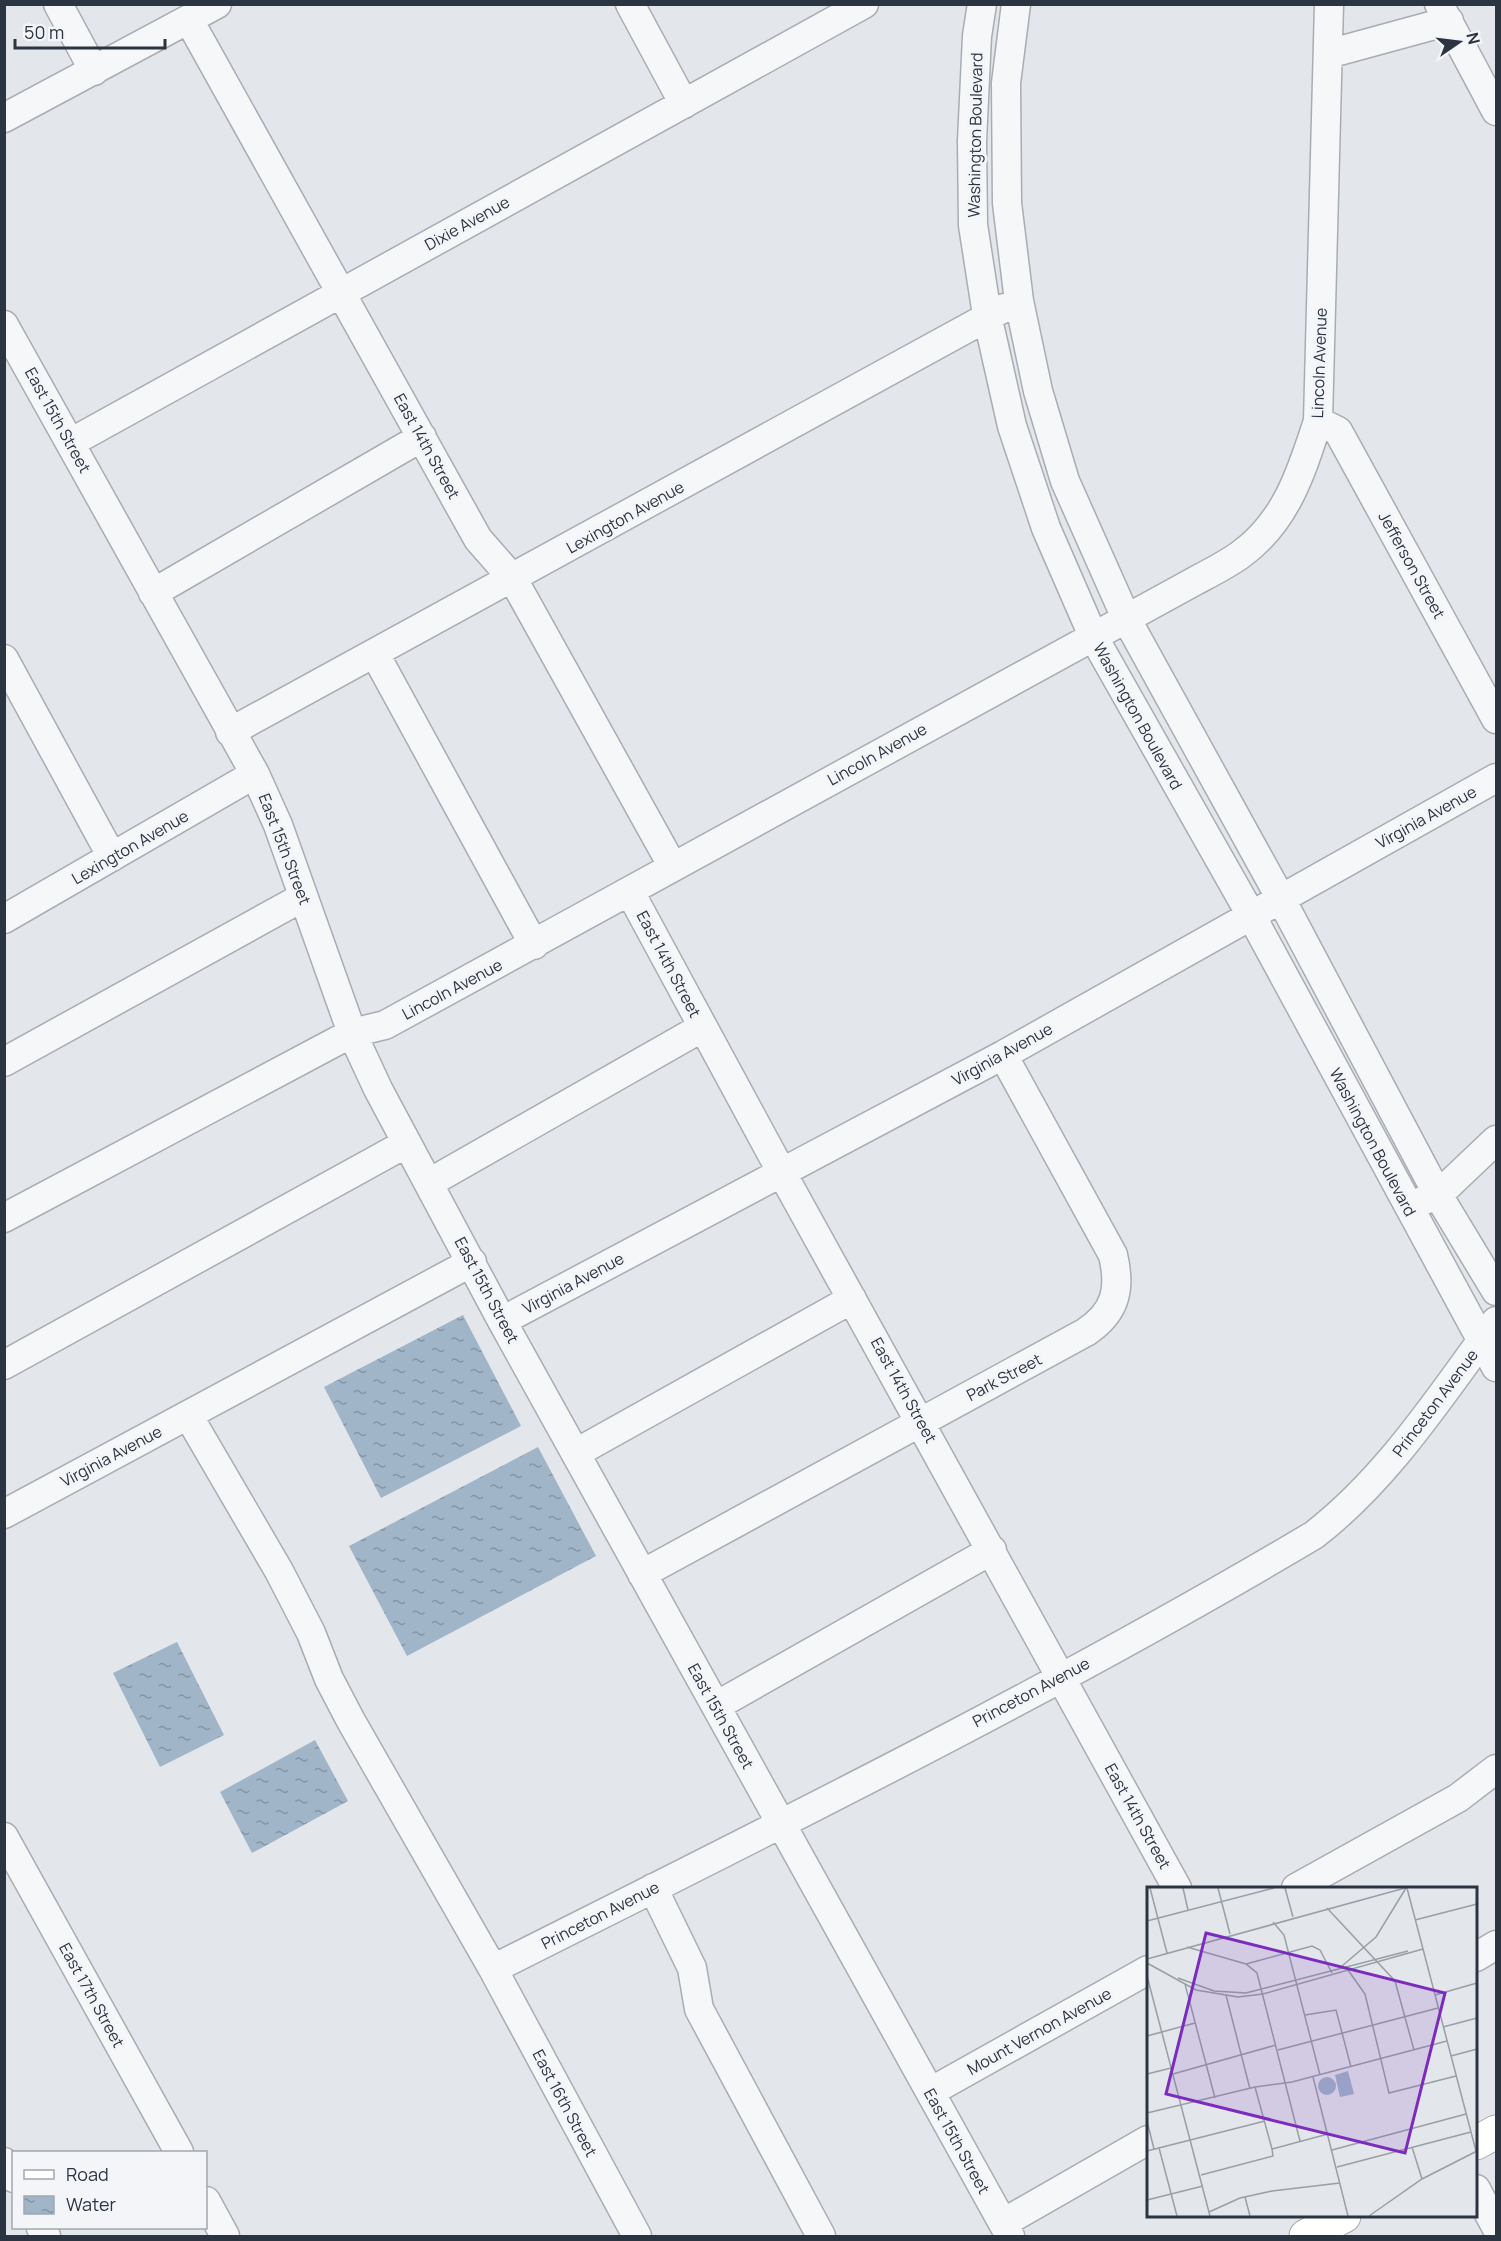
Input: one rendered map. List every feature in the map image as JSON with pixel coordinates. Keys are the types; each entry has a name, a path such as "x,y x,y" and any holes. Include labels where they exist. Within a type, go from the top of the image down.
{"main road":[{"path":"1477,2142 1497,2132"},
{"path":"1306,2236 1340,2224"}],"street":[{"path":"58,4 94,71"},
{"path":"4,118 216,4"},
{"path":"630,4 684,104"},
{"name":"Dixie Avenue","path":"70,443 864,4"},
{"name":"Washington Boulevard","path":"982,4 977,36 972,141 973,214 987,315 1012,426 1046,528 1092,636 1251,915 1408,1206 1489,1331 1497,1367"},
{"name":"Washington Boulevard","path":"1016,4 1006,83 1007,203 1019,302 1038,391 1065,481 1126,618 1281,898 1438,1195 1497,1291"},
{"name":"Lincoln Avenue","path":"4,1218 352,1033 385,1025 534,945 1239,555 1263,536 1286,506 1300,478 1318,421 1329,4"},
{"path":"1328,54 1444,13 1497,111"},
{"name":"East 14th Street","path":"189,20 478,539 513,579 673,867"},
{"name":"Lexington Avenue","path":"230,732 513,579 987,315 1019,302"},
{"name":"East 15th Street","path":"4,325 255,774 278,825 352,1033 407,1143 502,1321 1006,2230"},
{"name":"Jefferson Street","path":"1318,421 1338,431 1497,719"},
{"path":"153,593 422,436"},
{"path":"375,654 534,945"},
{"path":"4,659 112,857"},
{"name":"Lexington Avenue","path":"4,919 255,774"},
{"name":"Virginia Avenue","path":"502,1321 1003,1055 1497,778"},
{"name":"East 14th Street","path":"630,892 782,1173 1176,1887"},
{"path":"4,1062 303,897"},
{"path":"429,1183 703,1027"},
{"name":"Park Street","path":"642,1574 1086,1332 1102,1322 1109,1312 1114,1299 1116,1269 1113,1254 1003,1055"},
{"path":"1408,1206 1438,1195 1497,1140"},
{"path":"4,1365 407,1143"},
{"path":"1438,1195 1497,1260"},
{"name":"Virginia Avenue","path":"4,1514 472,1262"},
{"path":"576,1453 852,1299"},
{"name":"Princeton Avenue","path":"493,1969 782,1823 1061,1676 1268,1563 1314,1535 1346,1510 1379,1476 1489,1331"},
{"name":"East 16th Street","path":"188,1415 279,1571 311,1633 329,1679 351,1721 493,1969 637,2236"},
{"path":"716,1706 992,1550"},
{"path":"1298,1887 1458,1798 1497,1769"},
{"name":"East 17th Street","path":"4,1837 178,2151"},
{"path":"653,1888 692,1968 699,2009 821,2236"},
{"path":"1477,1956 1497,1945"},
{"name":"Mount Vernon Avenue","path":"930,2092 1147,1971"},
{"path":"1006,2230 1147,2141"},
{"path":"4,2162 12,2175"},
{"path":"1477,2191 1497,2227"},
{"path":"207,2203 225,2236"}],"water":[{"path":"463,1315 521,1426 381,1498 324,1387"},
{"path":"538,1447 596,1556 407,1656 349,1546"},
{"path":"177,1642 224,1735 160,1767 113,1673"},
{"path":"315,1740 348,1801 252,1853 220,1792"}]}
